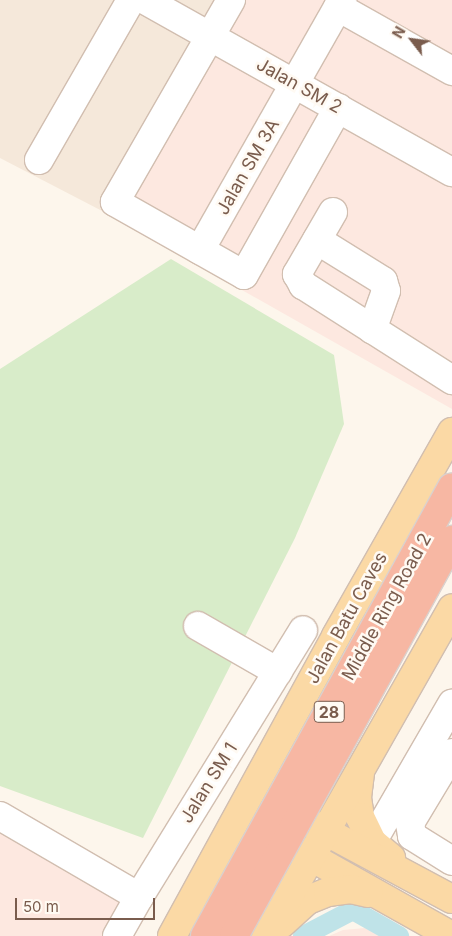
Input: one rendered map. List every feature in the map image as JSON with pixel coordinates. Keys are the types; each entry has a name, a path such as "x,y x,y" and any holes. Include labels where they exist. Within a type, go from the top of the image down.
{"highway":[{"name":"Middle Ring Road 2","path":"205,936 452,487"},
{"name":"Middle Ring Road 2","path":"234,936 452,540"}],"main road":[{"name":"Jalan Batu Caves","path":"172,936 336,636 452,432"},
{"path":"268,936 310,858 452,608"},
{"path":"336,636 331,651 332,665 340,684 354,696 364,700 382,700 404,690 412,680"},
{"path":"191,902 214,882 257,813 265,774 283,732"},
{"path":"361,770 357,798 360,817 372,842 417,880"},
{"path":"257,813 272,808 287,812 326,830 452,899"},
{"path":"257,813 263,826 310,858 452,936"},
{"path":"268,936 292,912 308,900 328,892 351,889 373,893"}],"street":[{"path":"39,160 131,0"},
{"name":"Jalan SM 2","path":"145,0 452,172"},
{"path":"231,0 115,202 244,274 338,108"},
{"path":"340,3 452,71"},
{"name":"Jalan SM 3A","path":"200,250 340,3"},
{"path":"333,212 296,274 303,286 452,380"},
{"path":"317,240 383,281 386,291 372,330"},
{"path":"198,626 278,672"},
{"name":"Jalan SM 1","path":"117,936 303,630"},
{"path":"417,880 442,855 412,836 410,823 452,704"},
{"path":"372,842 425,776 452,753"},
{"path":"0,816 139,897"}],"shaded area":[{"path":"0,0 233,0 106,213 0,158"},
{"path":"234,0 452,0 452,409 106,213 115,202"},
{"path":"0,830 125,900 105,936 0,936"},
{"path":"365,928 381,936 329,936 343,930"}],"green space":[{"path":"171,259 334,355 344,424 295,538 143,838 0,786 0,369"}],"waterway":[{"path":"303,936 353,910 399,936"}]}
